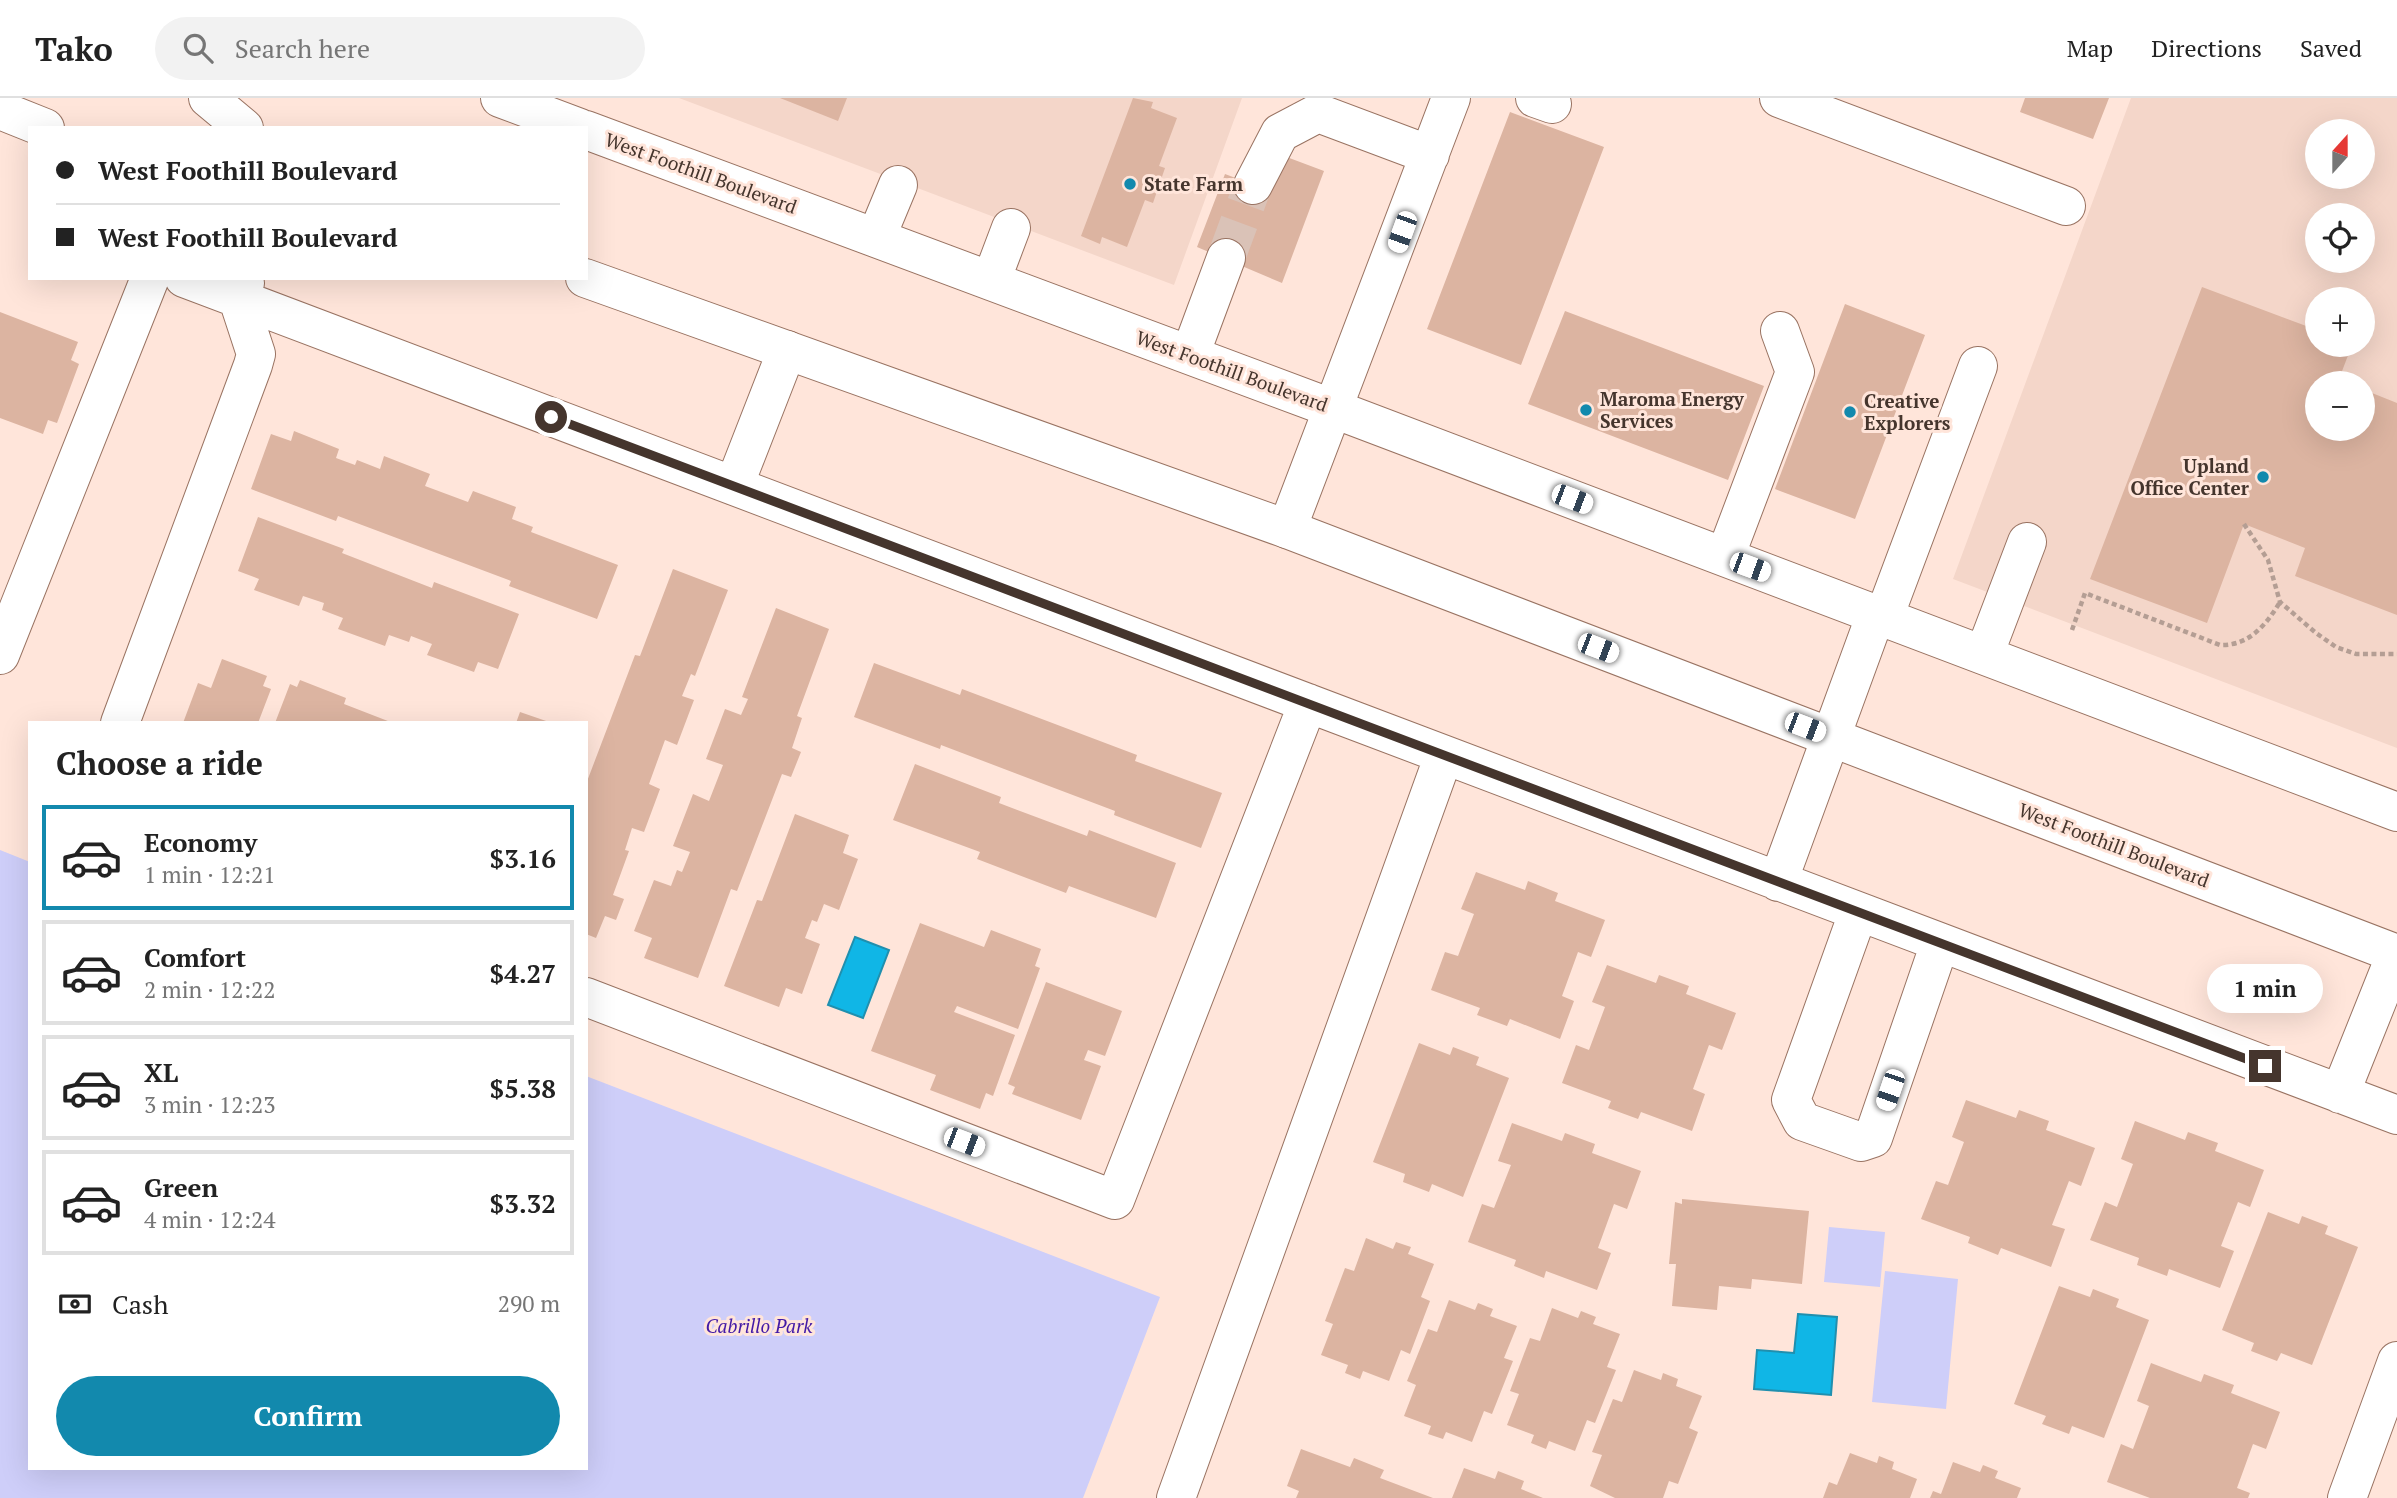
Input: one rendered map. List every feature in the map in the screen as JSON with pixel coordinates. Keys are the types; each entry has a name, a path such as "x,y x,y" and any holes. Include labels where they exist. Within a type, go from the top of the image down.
{"main road":[{"path":"208,98 242,126"},
{"path":"1287,529 1335,409 1451,98"},
{"path":"1779,98 2066,206"},
{"name":"West Foothill Boulevard","path":"513,100 575,126"},
{"path":"0,110 40,126"},
{"path":"1253,185 1280,133 1318,113 1430,155"},
{"name":"West Foothill Boulevard","path":"588,131 1335,409 2397,812"},
{"path":"876,238 898,185"},
{"path":"991,281 1012,228"},
{"path":"1190,355 1226,258"},
{"name":"West Foothill Boulevard","path":"588,279 1287,529 2397,954 2340,1094"},
{"path":"0,655 149,280"},
{"path":"195,280 243,289 734,486 2397,1115"},
{"path":"121,721 253,365 256,354 243,289"},
{"path":"1725,557 1795,372 1780,331"},
{"path":"734,486 787,351"},
{"path":"1778,883 1831,737 1978,366"},
{"path":"1984,655 2027,542"},
{"path":"588,998 1115,1200 1308,704"},
{"path":"1176,1498 1444,755"},
{"path":"1858,913 1791,1100 1802,1121 1861,1142 1873,1138 1940,943"},
{"path":"2347,1498 2397,1361"}],"path":[{"path":"2244,524 2268,560 2280,602 2336,647 2356,654 2397,654"},
{"path":"2072,630 2085,593 2220,645 2232,646 2255,633 2269,620 2280,602"}],"shaded area":[{"path":"679,98 1242,98 1174,285"},
{"path":"2131,98 2397,98 2397,748 1953,579"}],"green space":[{"name":"Cabrillo Park","path":"0,850 28,861 28,1470 588,1470 588,1077 1160,1297 1083,1498 0,1498"},
{"path":"1829,1227 1885,1232 1880,1287 1824,1282"},
{"path":"1885,1271 1958,1279 1946,1409 1872,1402"}],"water":[{"path":"855,937 889,950 863,1018 828,1005"},
{"path":"1798,1314 1837,1317 1831,1395 1754,1389 1757,1350 1794,1353"}],"building":[{"path":"780,98 847,98 838,121"},
{"name":"State Farm","path":"1133,98 1153,102 1151,108 1177,118 1159,166 1165,168 1153,203 1145,200 1127,247 1102,237 1100,244 1081,236"},
{"path":"2025,98 2109,98 2093,139 2020,112"},
{"path":"1510,112 1604,147 1521,365 1427,329"},
{"path":"1284,156 1324,171 1282,283 1197,247 1225,174 1270,191"},
{"name":"Upland Office Center","path":"2202,287 2305,326 2305,357 2347,357 2342,371 2305,371 2305,441 2375,441 2375,394 2397,403 2397,615 2295,576 2305,548 2244,524 2207,623 2090,579"},
{"name":"Creative Explorers","path":"1845,304 1925,335 1855,519 1775,489"},
{"path":"1565,311 1764,386 1728,480 1528,404"},
{"path":"0,312 78,342 71,360 79,364 57,423 48,420 43,434 0,418"},
{"path":"294,431 339,449 336,458 355,465 357,460 380,469 384,456 430,474 425,486 468,502 473,491 516,507 512,519 533,527 531,532 618,565 597,619 509,586 511,581 338,516 336,521 251,489 271,434 291,441"},
{"path":"258,517 344,549 342,553 432,588 434,582 519,614 498,669 478,662 474,672 427,655 432,644 411,636 409,642 389,635 385,646 338,629 343,618 322,610 324,603 303,596 299,606 254,590 259,579 238,571"},
{"path":"673,569 728,590 695,676 691,674 682,696 694,700 677,745 665,740 649,784 660,789 644,832 632,828 625,850 629,851 613,895 624,899 616,920 605,916 596,938 588,935 588,779 635,655 640,656"},
{"path":"776,608 829,629 797,716 802,718 792,748 801,752 791,777 782,774 737,891 731,889 698,978 644,958 652,938 634,931 654,880 671,886 677,870 682,872 690,852 673,846 693,794 709,801 723,765 706,759 725,709 741,715 748,699 742,697"},
{"path":"222,659 267,676 263,686 271,689 259,721 184,721 198,683 211,688"},
{"path":"874,663 960,695 962,689 1137,755 1135,761 1222,793 1201,848 1114,815 1115,811 941,745 940,749 854,717"},
{"path":"300,680 346,698 344,704 388,721 276,721 290,684 297,687"},
{"path":"520,712 546,721 517,721"},
{"path":"915,764 1001,797 999,803 1087,836 1089,830 1176,863 1156,918 1069,886 1066,893 977,859 980,852 893,820"},
{"path":"795,814 849,835 843,853 858,859 839,910 824,904 817,922 812,920 805,938 820,944 802,994 786,988 779,1007 724,986 757,900 762,901"},
{"path":"1476,872 1525,890 1528,881 1558,893 1555,901 1605,920 1591,957 1578,952 1562,996 1574,1001 1560,1039 1510,1019 1507,1026 1477,1015 1480,1008 1431,990 1445,952 1458,956 1474,914 1461,909"},
{"path":"920,923 984,947 991,930 1041,949 1035,966 1040,968 1018,1029 957,1006 954,1012 1015,1035 993,1096 986,1093 980,1109 930,1090 936,1075 871,1051"},
{"path":"1607,965 1656,983 1659,975 1689,986 1686,994 1736,1013 1722,1050 1709,1045 1693,1089 1705,1094 1692,1131 1641,1112 1638,1119 1608,1108 1611,1101 1562,1083 1576,1045 1589,1050 1605,1007 1592,1002"},
{"path":"1046,982 1122,1011 1105,1056 1088,1050 1084,1060 1101,1066 1081,1120 1012,1094 1015,1087 1008,1084"},
{"path":"1419,1043 1450,1055 1453,1047 1479,1057 1476,1065 1509,1078 1463,1197 1432,1184 1429,1192 1403,1182 1405,1174 1373,1162"},
{"path":"1966,1100 2016,1118 2019,1110 2049,1121 2046,1130 2095,1148 2081,1186 2069,1181 2052,1225 2065,1229 2051,1267 2001,1248 1998,1255 1968,1243 1970,1237 1921,1219 1936,1181 1948,1185 1964,1142 1952,1137"},
{"path":"2135,1121 2185,1140 2188,1132 2218,1143 2215,1151 2264,1170 2250,1207 2238,1202 2221,1246 2234,1251 2220,1288 2169,1269 2167,1276 2137,1265 2139,1258 2090,1240 2105,1202 2117,1207 2133,1164 2121,1159"},
{"path":"1512,1123 1562,1141 1565,1133 1595,1144 1592,1153 1641,1171 1627,1209 1614,1204 1598,1248 1611,1253 1597,1290 1546,1271 1544,1278 1514,1266 1516,1260 1468,1242 1482,1204 1494,1208 1511,1165 1498,1161"},
{"path":"1682,1199 1809,1211 1802,1284 1752,1279 1751,1289 1719,1286 1717,1310 1672,1306 1676,1264 1669,1264 1675,1202 1682,1204"},
{"path":"2268,1212 2299,1224 2302,1216 2328,1226 2325,1234 2358,1247 2312,1365 2281,1353 2277,1361 2251,1351 2254,1343 2222,1330"},
{"path":"1366,1238 1393,1249 1396,1242 1411,1247 1408,1254 1434,1264 1421,1297 1430,1301 1410,1354 1401,1350 1389,1381 1363,1371 1360,1379 1345,1373 1348,1365 1321,1355 1333,1324 1325,1321 1345,1268 1354,1271"},
{"path":"2059,1286 2090,1297 2093,1289 2119,1299 2116,1307 2149,1320 2104,1438 2072,1426 2069,1434 2042,1424 2046,1416 2014,1404"},
{"path":"1449,1300 1475,1310 1478,1303 1493,1309 1490,1316 1517,1326 1504,1358 1513,1361 1492,1414 1484,1411 1472,1442 1446,1432 1443,1439 1428,1434 1431,1426 1404,1416 1416,1385 1407,1381 1428,1329 1437,1332"},
{"path":"1552,1308 1578,1318 1581,1311 1596,1317 1593,1324 1620,1334 1607,1367 1616,1370 1595,1423 1587,1420 1575,1451 1549,1441 1546,1449 1531,1443 1534,1435 1507,1425 1519,1394 1510,1391 1530,1338 1540,1341"},
{"path":"2151,1363 2201,1382 2204,1374 2234,1385 2231,1393 2280,1412 2266,1449 2253,1444 2237,1488 2250,1493 2248,1498 2150,1498 2107,1482 2121,1444 2133,1449 2149,1406 2137,1401"},
{"path":"1634,1370 1661,1380 1663,1373 1678,1379 1676,1386 1702,1396 1689,1428 1698,1432 1678,1484 1669,1481 1663,1498 1615,1498 1590,1486 1602,1455 1592,1452 1613,1399 1622,1402"},
{"path":"1301,1449 1350,1467 1354,1458 1384,1470 1380,1478 1433,1498 1296,1498 1299,1491 1287,1486"},
{"path":"1850,1453 1877,1463 1879,1456 1894,1462 1892,1469 1917,1479 1910,1498 1823,1498 1829,1482 1837,1485"},
{"path":"1953,1462 1980,1472 1983,1465 1998,1471 1995,1478 2021,1488 2017,1498 1930,1498 1933,1491 1941,1494"},
{"path":"1464,1468 1495,1479 1498,1471 1524,1481 1521,1489 1543,1498 1452,1498"}],"tunnel":[{"path":"1226,258 1253,185"}],"place":[{"name":"State Farm","path":"1130,184"},
{"name":"Maroma Energy Services","path":"1586,410"},
{"name":"Creative Explorers","path":"1850,412"},
{"name":"Upland Office Center","path":"2263,477"}],"route":[{"path":"551,417 2265,1066"}]}
